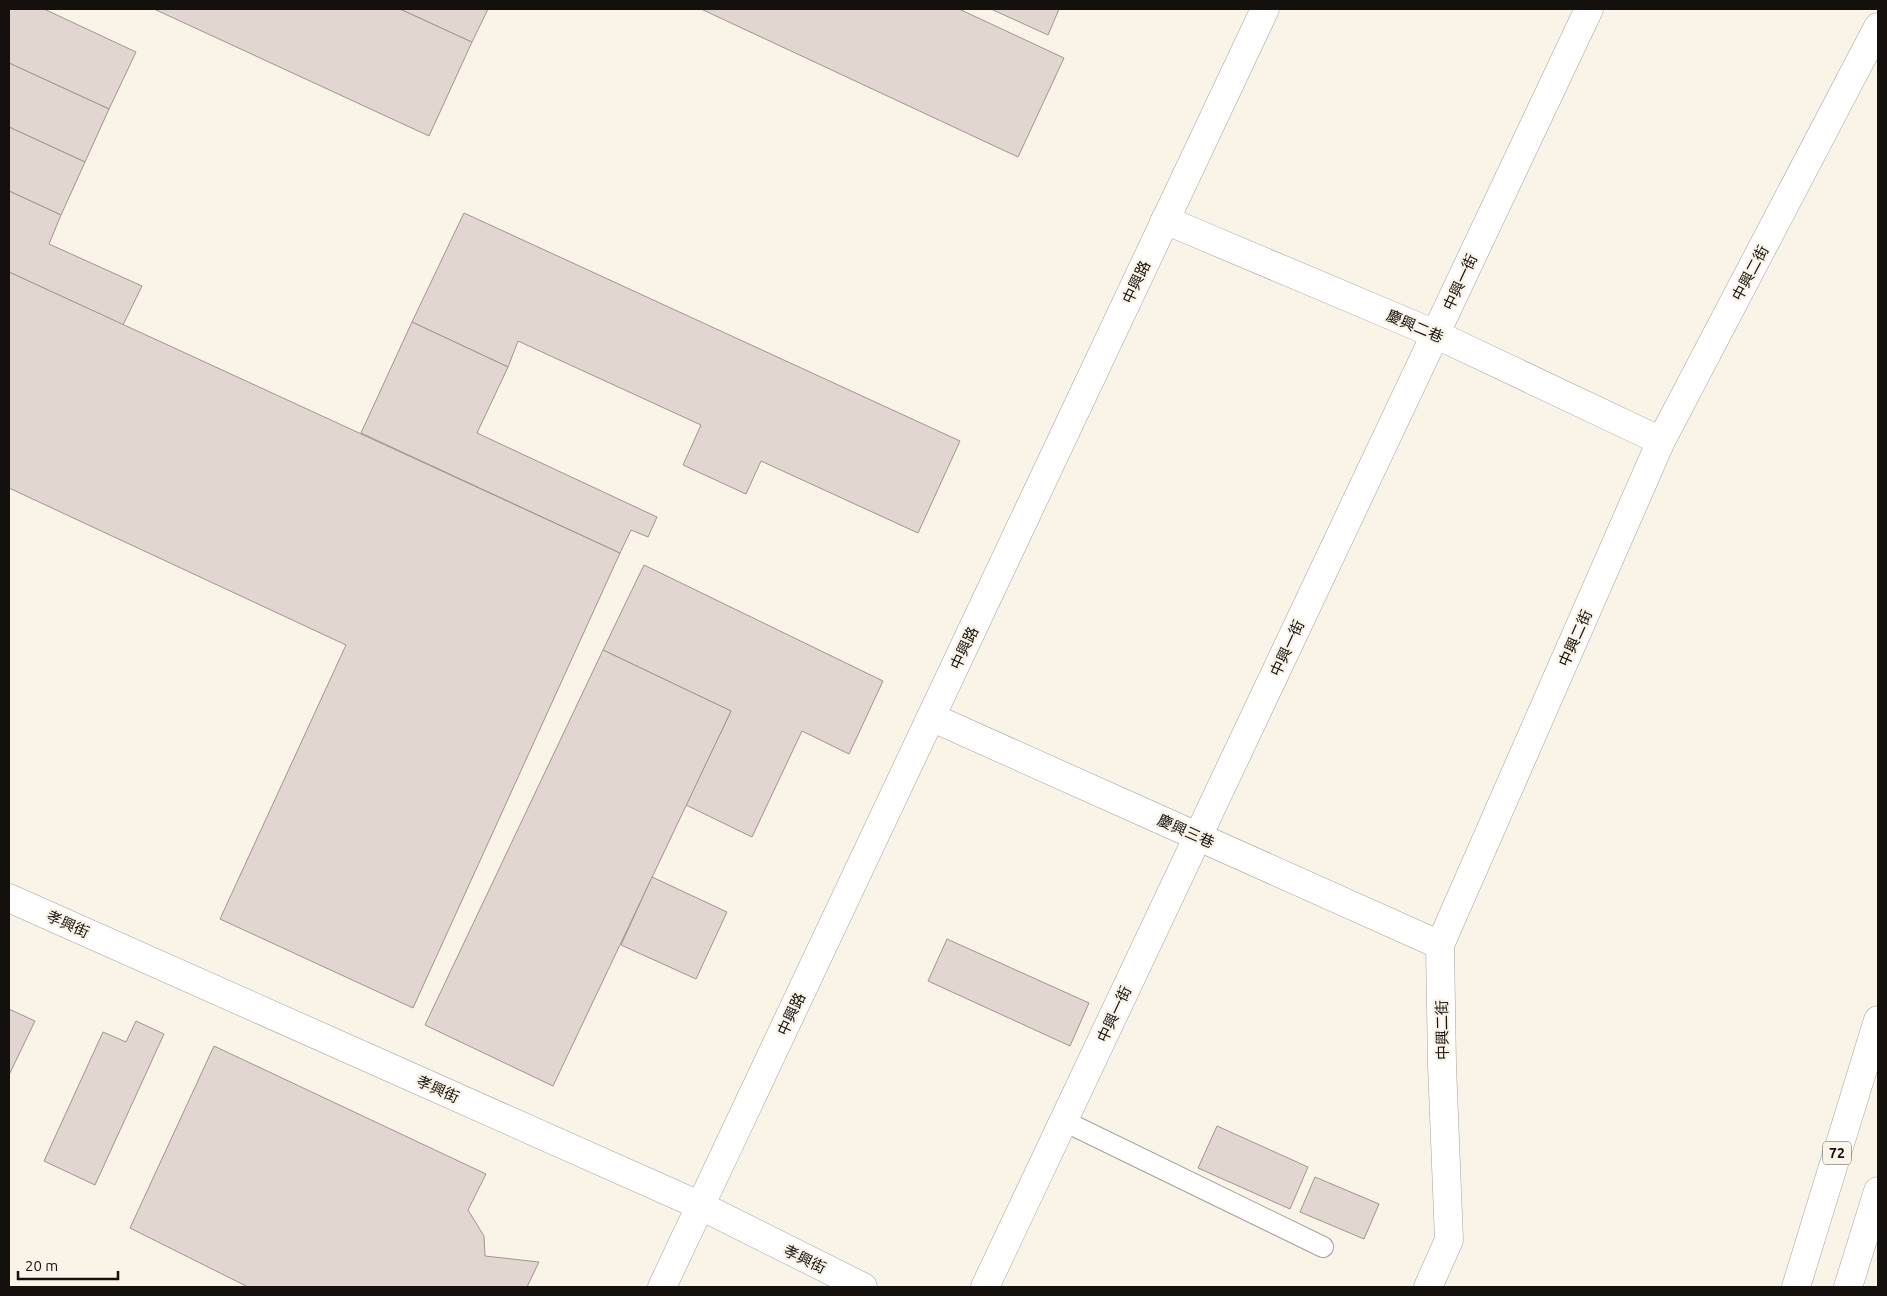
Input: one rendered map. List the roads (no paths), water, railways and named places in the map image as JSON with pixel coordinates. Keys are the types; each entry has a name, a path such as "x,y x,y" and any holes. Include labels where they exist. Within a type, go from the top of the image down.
{"main road":[{"name":"中興路","path":"662,1287 1265,9"},
{"name":"中興一街","path":"985,1287 1589,9"},
{"name":"中興二街","path":"1428,1287 1449,1240 1442,1065 1440,946 1661,441 1878,27"},
{"name":"慶興二巷","path":"1165,220 1436,334 1661,441"},
{"name":"慶興三巷","path":"931,717 1440,946"},
{"name":"孝興街","path":"9,898 701,1206 863,1287"},
{"name":"72","path":"1796,1287 1878,1020"},
{"path":"1848,1287 1878,1191"}],"lane":[{"path":"1064,1120 1323,1247"}]}
